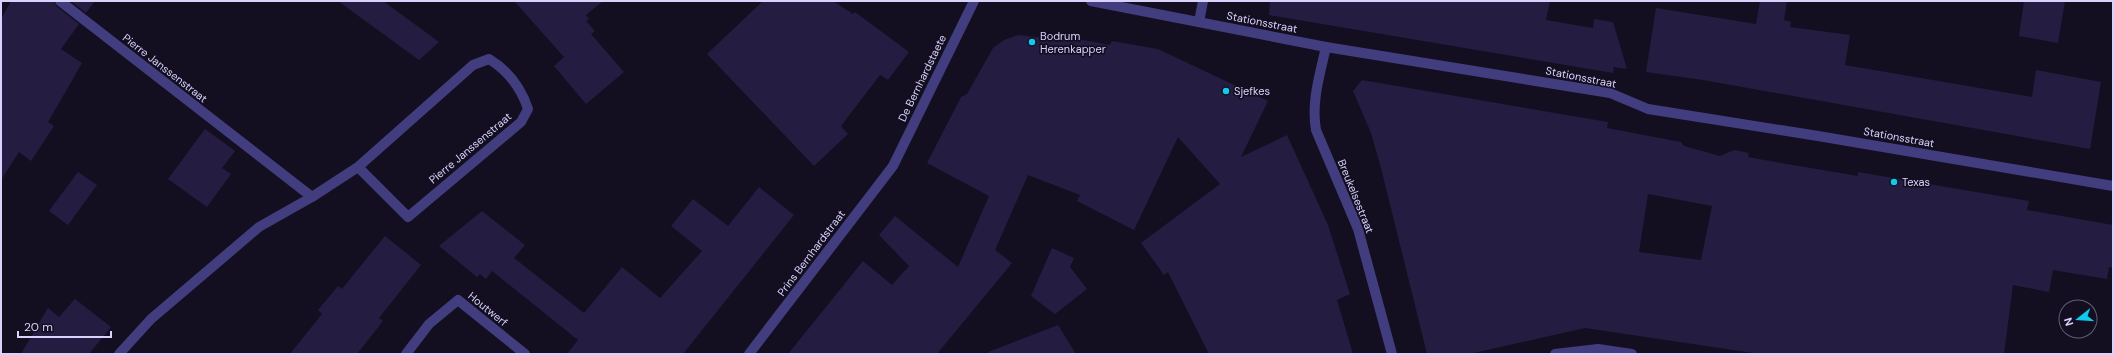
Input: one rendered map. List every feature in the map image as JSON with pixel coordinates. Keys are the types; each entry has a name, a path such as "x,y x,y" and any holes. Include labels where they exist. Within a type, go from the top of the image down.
{"street":[{"name":"Pierre Janssenstraat","path":"60,1 312,197"},
{"name":"De Bernhardstaete","path":"893,166 974,1"},
{"name":"Stationsstraat","path":"1092,1 1326,47 1610,93 1648,109 2113,186"},
{"path":"1199,22 1203,1"},
{"name":"Breukelsestraat","path":"1326,47 1315,96 1313,115 1316,130 1358,229 1392,354"},
{"name":"Pierre Janssenstraat","path":"119,354 151,319 258,227 312,197 358,167 473,65 489,59 501,66 523,95 528,109 521,122 408,217 358,167"},
{"name":"Prins Bernhardstraat","path":"749,354 893,166"},
{"name":"Houtwerf","path":"406,354 429,324 458,300 525,354"},
{"path":"1555,354 1598,349 1632,354"}],"building":[{"path":"11,1 54,1 56,6 79,24 61,49 82,63 48,122 54,126 31,161 19,152 1,180 1,19"},
{"path":"71,1 95,1 86,13"},
{"path":"338,1 383,1 439,42 419,60"},
{"path":"514,1 603,1 586,15 589,19 586,21 595,31 591,34 624,72 586,104 554,66 564,57"},
{"path":"763,1 833,1 853,14 855,12 909,52 888,80 880,75 841,126 848,134 814,166 707,54"},
{"path":"1270,1 1550,1 1546,20 1593,28 1594,19 1613,22 1627,69 1614,67 1613,73 1269,15"},
{"path":"1760,1 1787,1 1784,20 1791,22 1790,27 1850,35 1845,65 2032,97 2036,70 2101,82 2090,149 1703,80 1646,72 1656,8 1756,24"},
{"path":"2024,1 2065,1 2058,43 2019,36"},
{"path":"1050,34 1110,45 1112,41 1158,49 1268,101 1241,157 1287,135 1328,225 1350,294 1337,300 1353,354 1209,354 1168,272 1164,275 1141,243 1220,184 1178,137 1134,230 1077,201 1080,195 1028,175 995,250 1012,263 937,354 788,354 863,261 892,285 909,266 879,235 895,216 958,267 989,196 927,163 961,97 967,94 993,48 1004,40 1018,35 1045,38"},
{"path":"1362,80 1608,122 1607,128 1681,142 1684,146 1720,156 1734,150 1749,153 1748,157 1781,163 1858,176 1858,172 2029,201 2027,210 2113,225 2113,268 2109,267 2107,279 2053,270 2049,292 2013,285 2004,354 1760,354 1585,328 1469,354 1427,354 1381,168 1371,133 1353,91","holes":["1648,194 1712,206 1701,260 1639,252"]},
{"path":"205,129 235,151 222,168 231,174 207,207 168,179"},
{"path":"78,172 97,185 68,225 49,211"},
{"path":"759,187 794,215 683,354 567,354 578,340 492,271 486,279 480,274 477,277 439,246 482,211 525,245 514,258 584,313 622,267 660,298 702,251 671,226 693,199 728,226"},
{"path":"385,236 421,265 379,318 383,321 357,354 290,354 322,314 318,310 338,286 342,289"},
{"path":"1052,248 1074,258 1070,267 1087,289 1055,314 1031,296"},
{"path":"75,299 111,327 89,354 21,354 48,308 59,317"},
{"path":"1058,325 1076,354 989,354 988,352"}],"place":[{"name":"Bodrum Herenkapper","path":"1032,42"},
{"name":"Sjefkes","path":"1226,91"},
{"name":"Texas","path":"1894,182"}]}
